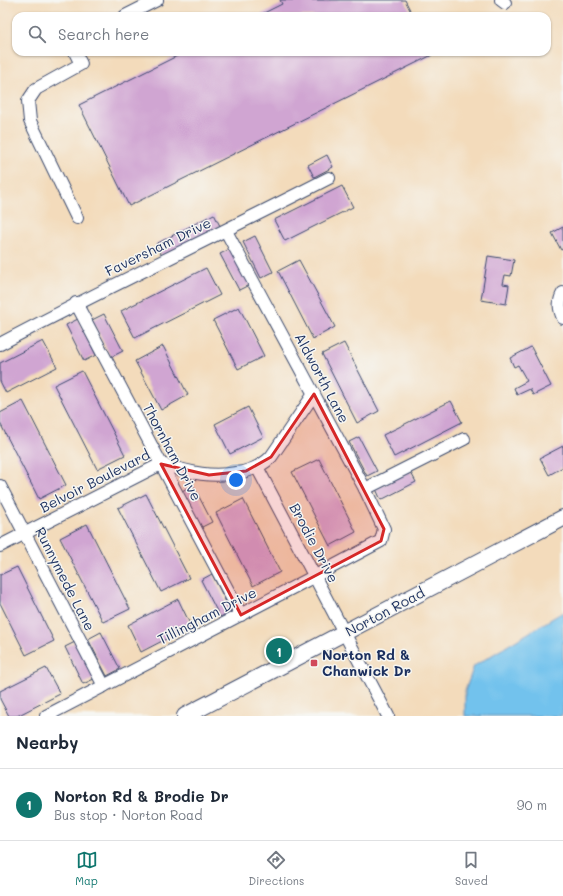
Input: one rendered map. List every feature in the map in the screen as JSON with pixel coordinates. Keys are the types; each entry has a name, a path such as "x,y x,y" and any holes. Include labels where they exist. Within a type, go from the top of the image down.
{"main road":[{"name":"Norton Road","path":"185,716 563,518"}],"street":[{"path":"133,12 157,0"},
{"path":"77,218 30,121 28,101 36,89 81,64 78,56"},
{"name":"Faversham Drive","path":"0,344 76,303 226,231 329,178"},
{"name":"Aldworth Lane","path":"226,231 365,489 384,528 381,541"},
{"path":"562,296 559,306 563,318"},
{"name":"Thornham Drive","path":"76,303 241,615"},
{"name":"Belvoir Boulevard","path":"0,546 161,464 209,476 226,475 257,467 265,463 270,458 314,394"},
{"path":"365,489 464,439"},
{"name":"Brodie Drive","path":"257,467 316,576 388,716"},
{"name":"Runnymede Lane","path":"0,486 104,686"},
{"name":"Tillingham Drive","path":"46,716 381,541"}],"highlighted area":[{"path":"314,394 384,529 381,541 241,615 161,464 209,475 246,471 271,457"}],"water":[{"path":"563,612 563,713 561,716 465,716 465,691 474,666"}],"building":[{"path":"280,0 405,0 411,12 266,12 282,4"},
{"path":"177,56 430,56 129,206 79,105"},
{"path":"327,155 333,167 314,177 308,165"},
{"path":"342,186 353,207 285,241 274,220"},
{"path":"214,214 220,226 162,256 156,244"},
{"path":"563,227 563,249 561,250 552,233"},
{"path":"255,236 273,272 261,278 243,242"},
{"path":"232,248 251,284 239,290 220,254"},
{"path":"488,256 514,260 511,276 505,275 503,284 509,285 506,304 481,300"},
{"path":"299,260 335,327 313,339 278,271"},
{"path":"206,268 220,295 135,338 121,311"},
{"path":"239,307 264,356 238,369 213,320"},
{"path":"104,314 123,351 111,357 92,320"},
{"path":"78,319 96,355 84,361 66,325"},
{"path":"43,341 57,367 6,393 0,381 0,363"},
{"path":"344,343 379,411 357,423 322,354"},
{"path":"163,346 188,395 161,410 135,361"},
{"path":"531,347 551,386 533,395 530,389 517,395 514,388 527,381 518,365 514,367 510,358"},
{"path":"82,371 125,455 97,469 54,385"},
{"path":"23,401 66,485 39,499 0,423 0,413"},
{"path":"451,401 462,422 394,457 383,435"},
{"path":"248,407 263,437 230,454 215,424"},
{"path":"359,437 377,471 367,476 349,442"},
{"path":"563,446 563,467 549,475 540,458"},
{"path":"319,459 356,532 330,546 292,472"},
{"path":"410,471 416,482 381,500 376,489"},
{"path":"193,485 212,522 200,528 182,491"},
{"path":"146,494 189,578 161,592 118,508"},
{"path":"243,499 280,572 253,586 216,513"},
{"path":"87,524 130,609 103,622 60,538"},
{"path":"17,567 54,641 26,655 0,603 0,575"},
{"path":"212,574 231,612 220,617 201,580"},
{"path":"178,599 191,626 141,652 128,625"},
{"path":"101,632 120,669 107,676 88,639"},
{"path":"77,641 96,678 83,684 65,647"},
{"path":"46,668 60,694 17,716 9,716 0,699 0,691"}],"place":[{"name":"Norton Rd & Brodie Dr","path":"279,651"},
{"name":"Norton Rd & Chanwick Dr","path":"314,663"}]}
